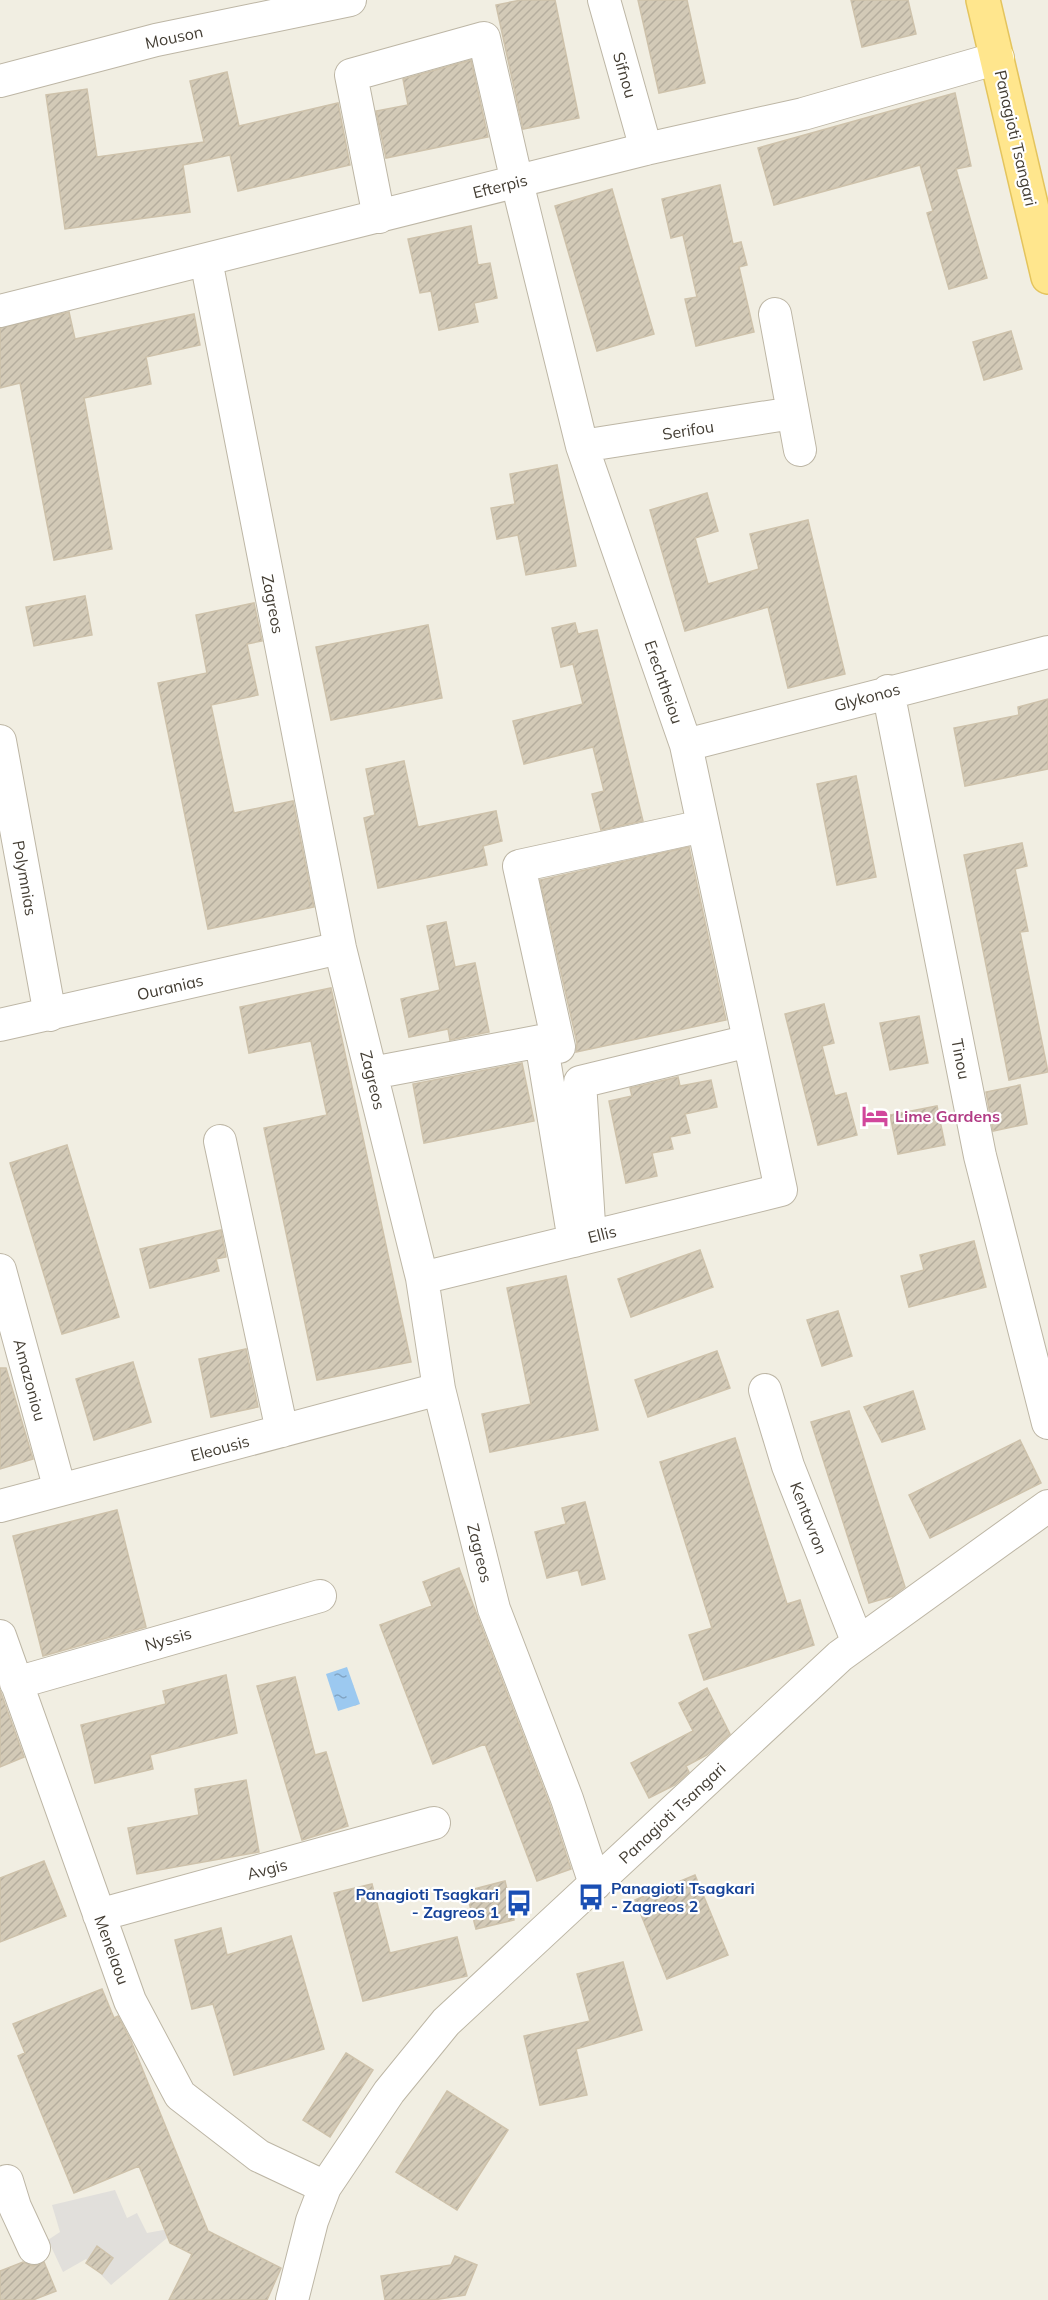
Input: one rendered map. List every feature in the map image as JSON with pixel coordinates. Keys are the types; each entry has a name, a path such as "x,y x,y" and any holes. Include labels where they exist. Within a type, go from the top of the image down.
{"main road":[{"name":"Panagioti Tsangari","path":"983,0 1048,277"}],"street":[{"name":"Mouson","path":"0,81 156,40 350,0"},
{"name":"Sifnou","path":"604,0 646,149"},
{"name":"Erechtheiou","path":"379,217 351,75 484,38 582,446 686,745 781,1190"},
{"name":"Efterpis","path":"0,311 646,149 804,114 998,58"},
{"name":"Zagreos","path":"206,260 340,948 422,1278 439,1389 494,1610 567,1799 595,1884"},
{"path":"775,315 800,450"},
{"name":"Serifou","path":"582,446 793,413"},
{"name":"Glykonos","path":"686,745 888,691 1048,652"},
{"name":"Tinou","path":"888,691 980,1156 1048,1423"},
{"name":"Polymnias","path":"0,741 50,1015"},
{"path":"559,1047 519,866 703,826"},
{"name":"Ouranias","path":"0,1025 340,948"},
{"path":"372,1073 541,1041 582,1239"},
{"path":"582,1239 580,1082 749,1041"},
{"path":"220,1141 282,1431"},
{"name":"Ellis","path":"422,1278 781,1190"},
{"name":"Amazoniou","path":"0,1270 60,1490"},
{"name":"Eleousis","path":"0,1506 439,1389"},
{"name":"Kentavron","path":"765,1390 788,1466 858,1643"},
{"name":"Panagioti Tsangari","path":"292,2300 312,2221 325,2187 389,2092 446,2022 840,1656 1048,1506"},
{"name":"Nyssis","path":"16,1683 320,1596"},
{"name":"Menelaou","path":"0,1636 130,2001 180,2095 259,2156 325,2187"},
{"name":"Avgis","path":"99,1916 435,1823"},
{"path":"2,2176 34,2248"}],"shaded area":[{"path":"115,2190 127,2218 137,2213 147,2233 180,2227 111,2285 86,2259 63,2272 48,2240 60,2232 52,2205"}],"water":[{"path":"347,1667 360,1704 338,1711 326,1674"}],"building":[{"path":"521,0 555,0 579,118 523,129 496,5"},
{"path":"638,0 687,0 705,83 659,93"},
{"path":"851,0 908,0 916,34 862,47"},
{"path":"471,60 488,137 386,158 376,111 408,105 403,79"},
{"path":"227,72 239,126 338,103 350,165 238,191 230,155 183,165 190,212 65,229 46,95 87,89 97,157 204,142 190,81"},
{"path":"955,93 971,166 956,169 987,278 949,289 927,213 933,211 920,165 774,205 758,148"},
{"path":"720,185 733,244 741,242 747,265 739,267 754,332 696,346 685,299 697,297 683,235 671,238 662,199"},
{"path":"612,189 654,334 597,351 555,206"},
{"path":"471,226 478,265 490,263 497,298 474,303 478,322 439,330 431,291 420,293 408,239"},
{"path":"69,312 75,339 194,314 200,345 146,357 151,384 84,398 112,549 54,560 20,383 0,388 0,328"},
{"path":"1011,331 1022,369 984,380 973,342"},
{"path":"557,465 576,566 526,575 518,535 497,539 491,508 515,504 510,474"},
{"path":"707,493 718,531 695,538 708,584 759,569 750,534 808,520 845,674 788,688 768,607 685,631 650,510"},
{"path":"85,596 92,635 34,646 26,607"},
{"path":"254,603 262,641 247,644 258,695 211,705 234,813 293,801 314,907 208,929 158,683 207,673 196,615"},
{"path":"575,623 578,634 597,630 643,821 601,830 592,794 604,791 593,747 524,764 513,721 583,704 573,664 561,667 552,628"},
{"path":"428,625 442,698 331,720 316,647"},
{"path":"1048,699 1048,769 965,786 954,728 1019,715 1018,707"},
{"path":"404,761 418,827 496,811 502,841 483,846 487,865 378,888 364,818 375,815 366,769"},
{"path":"856,776 876,877 837,885 817,784"},
{"path":"1022,843 1027,866 1015,869 1028,931 1020,932 1048,1072 1009,1080 964,855"},
{"path":"689,847 726,1020 576,1052 577,1043 540,880"},
{"path":"446,922 455,967 475,963 489,1032 450,1040 448,1029 409,1037 401,999 440,990 427,926"},
{"path":"331,988 411,1362 317,1380 264,1128 327,1115 311,1041 249,1053 240,1007"},
{"path":"824,1004 834,1043 822,1046 835,1096 846,1093 857,1135 818,1145 785,1014"},
{"path":"919,1016 928,1063 890,1070 880,1023"},
{"path":"522,1063 534,1121 424,1143 413,1084"},
{"path":"678,1077 680,1086 711,1080 717,1107 685,1114 690,1133 670,1137 673,1149 652,1153 657,1176 626,1183 609,1101 632,1096 630,1088"},
{"path":"1020,1085 1027,1124 993,1131 986,1092"},
{"path":"937,1106 945,1145 898,1154 890,1115"},
{"path":"67,1145 119,1317 62,1334 10,1163"},
{"path":"221,1230 226,1257 216,1259 219,1271 150,1288 140,1249"},
{"path":"974,1241 986,1287 909,1307 901,1276 924,1270 920,1255"},
{"path":"700,1250 713,1287 631,1317 618,1279"},
{"path":"566,1276 598,1430 490,1452 482,1414 531,1404 507,1288"},
{"path":"838,1311 852,1356 822,1366 807,1320"},
{"path":"246,1349 258,1407 211,1417 199,1359"},
{"path":"717,1351 730,1388 648,1417 635,1380"},
{"path":"133,1362 151,1422 94,1440 76,1379"},
{"path":"0,1368 6,1368 33,1459 0,1469"},
{"path":"913,1391 925,1429 882,1442 864,1407"},
{"path":"849,1411 905,1587 893,1596 869,1603 811,1422"},
{"path":"735,1438 787,1604 800,1600 814,1645 704,1680 689,1635 712,1628 660,1462"},
{"path":"1020,1440 1041,1483 930,1538 909,1495"},
{"path":"585,1502 605,1579 582,1585 578,1570 547,1578 535,1532 566,1524 562,1508"},
{"path":"117,1510 146,1627 43,1656 13,1536"},
{"path":"459,1568 550,1805 571,1869 537,1881 485,1744 433,1764 380,1625 432,1606 423,1582"},
{"path":"226,1675 237,1733 150,1755 153,1769 95,1783 81,1725 166,1704 163,1691"},
{"path":"295,1677 315,1755 326,1752 348,1826 302,1840 257,1686"},
{"path":"707,1688 730,1734 707,1755 686,1766 689,1772 675,1785 649,1798 631,1763 693,1731 679,1703"},
{"path":"0,1690 24,1757 0,1767"},
{"path":"246,1780 259,1852 137,1874 128,1828 199,1815 195,1789"},
{"path":"44,1861 66,1916 0,1942 0,1878"},
{"path":"695,1875 728,1955 667,1979 635,1900"},
{"path":"505,1881 514,1920 476,1929 466,1891"},
{"path":"372,1884 390,1953 457,1937 467,1976 363,2001 334,1893"},
{"path":"221,1928 227,1955 291,1936 324,2049 234,2075 213,2004 192,2009 175,1940"},
{"path":"623,1962 642,2030 576,2049 587,2095 540,2105 524,2036 590,2021 577,1974"},
{"path":"102,1989 114,2018 118,2016 131,2041 208,2231 281,2268 267,2300 169,2300 192,2254 170,2243 139,2166 74,2193 18,2056 25,2053 13,2024"},
{"path":"346,2053 373,2070 330,2137 303,2120"},
{"path":"447,2091 508,2130 457,2210 396,2172"},
{"path":"97,2246 113,2258 102,2274 86,2263"},
{"path":"455,2256 477,2265 465,2295 433,2300 385,2300 381,2276 451,2265"},
{"path":"23,2262 33,2266 44,2262 56,2291 33,2300 0,2300 0,2271"}],"place":[{"name":"Lime Gardens","path":"875,1116"},
{"name":"Panagioti Tsagkari - Zagreos 2","path":"591,1897"},
{"name":"Panagioti Tsagkari - Zagreos 1","path":"519,1903"}]}
